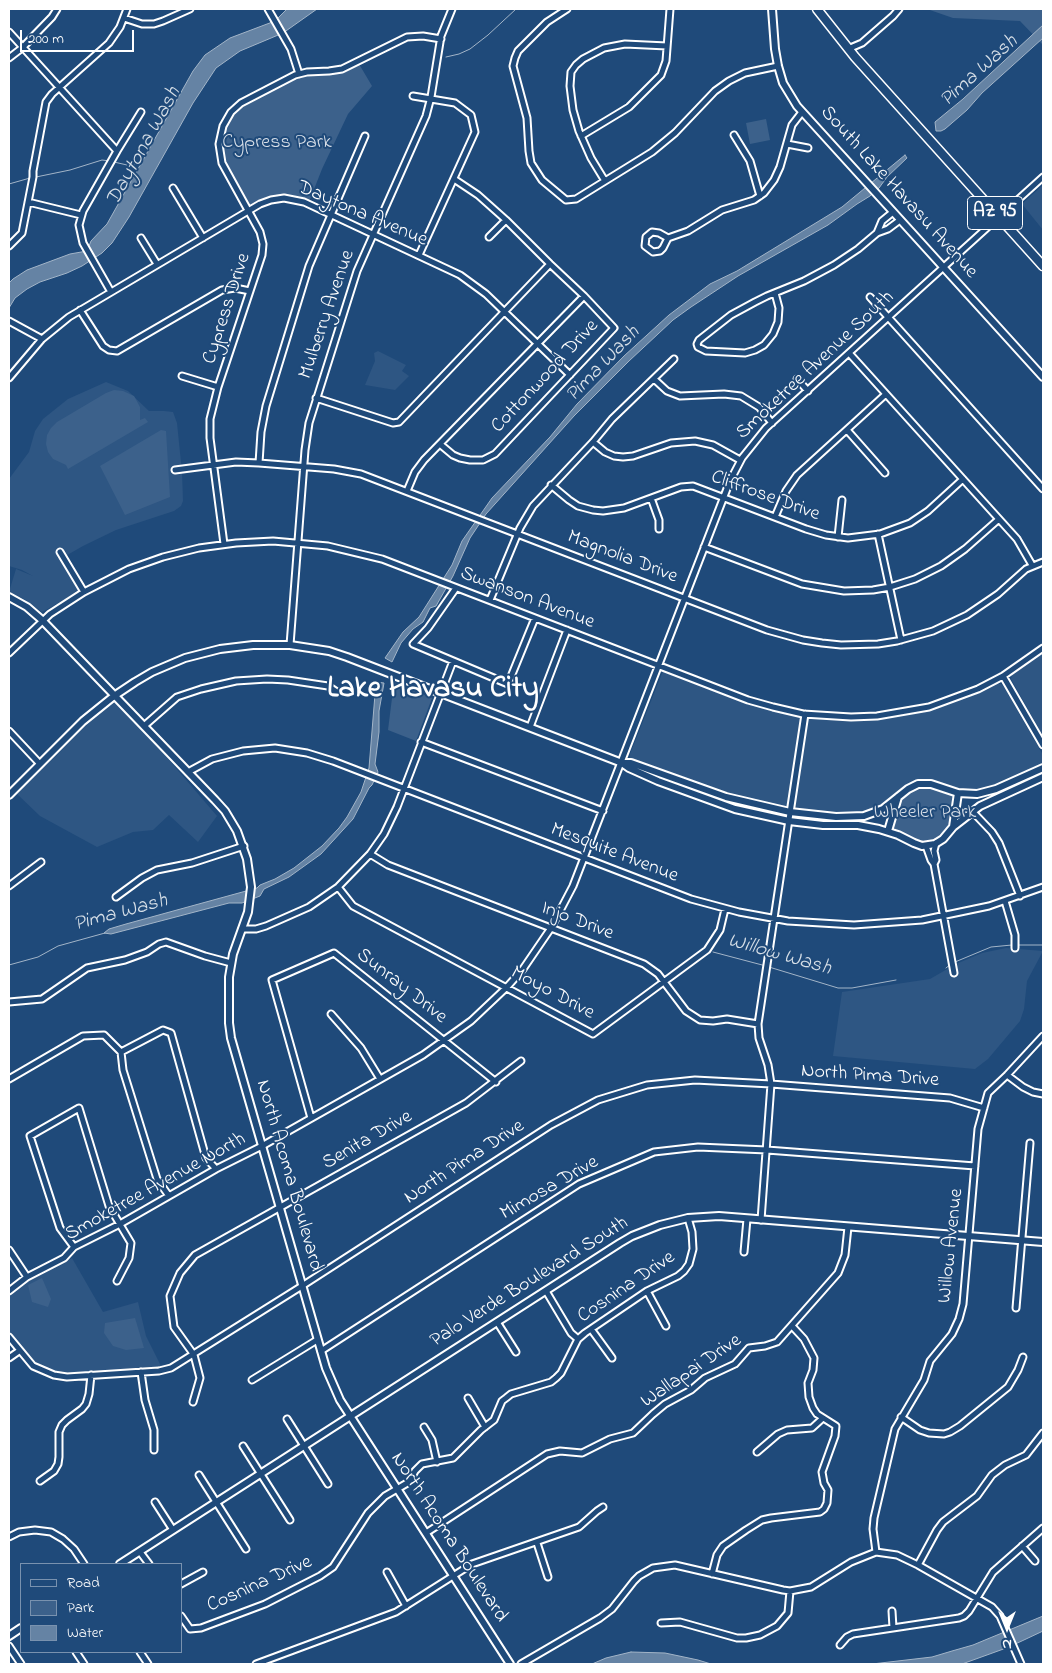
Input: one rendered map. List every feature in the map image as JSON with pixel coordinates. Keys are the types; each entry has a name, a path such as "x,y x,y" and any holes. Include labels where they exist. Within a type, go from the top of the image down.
{"highway":[{"name":"AZ 95","path":"817,9 855,57 1043,266"}],"main road":[{"name":"South Lake Havasu Avenue","path":"772,9 778,66 787,91 802,112 1043,377"},
{"name":"North Acoma Boulevard","path":"9,597 27,607 42,620 225,811 244,846 248,859 250,887 248,912 231,963 228,990 231,1038 317,1340 330,1379 350,1416 510,1664"},
{"path":"9,794 83,721 114,696 152,672 185,658 240,646 290,645 329,651 622,762 631,763 726,797 790,812 836,817 864,816 883,809 908,789 924,783 958,793 977,794 996,790 1043,768"},
{"path":"622,762 629,768 703,798 752,813 823,825 858,825 888,831 914,843 926,846 936,843 948,834 953,827 972,811 1043,777"},
{"path":"953,827 958,793"},
{"path":"703,798 708,796 722,800 726,797"},
{"path":"888,831 898,798"},
{"name":"Palo Verde Boulevard South","path":"122,1563 632,1236 660,1225 688,1218 719,1216 1043,1242"},
{"path":"9,1636 20,1629"}],"street":[{"path":"9,58 22,48 52,17 57,9"},
{"path":"9,246 22,233 34,178 33,171 45,106 49,97 109,43 117,33 127,9"},
{"path":"124,18 142,24 154,24 190,9"},
{"path":"268,9 291,48 299,74"},
{"name":"Mulberry Avenue","path":"290,645 307,436 316,398 357,271 423,126 441,39 452,9"},
{"path":"567,9 547,22 518,51 514,58 513,68 527,118 529,151 533,167 542,180 563,199 576,199 652,152 664,143 715,91 729,81 745,73 778,66"},
{"path":"581,136 629,107 658,78 665,66 670,9"},
{"path":"848,49 862,43 893,16 898,9"},
{"path":"9,32 118,151"},
{"name":"Cypress Drive","path":"224,544 209,427 218,387 262,255 263,244 260,232 222,163 219,144 223,126 233,110 243,101 299,74 342,69 407,37 423,36 441,39"},
{"path":"855,57 862,43"},
{"path":"605,181 591,158 574,116 569,82 571,72 577,63 597,50 610,46 632,44 667,46"},
{"path":"413,96 455,103 471,115 475,132 419,255"},
{"path":"111,292 82,240 79,228 81,215 141,112"},
{"path":"668,238 664,248 658,252 650,251 645,246 645,239 652,232 659,233 668,238 688,231 727,207 754,200 760,196 778,174 792,125 802,112"},
{"path":"259,462 264,415 269,395 309,266 365,136"},
{"path":"734,136 750,161 760,196"},
{"path":"787,144 808,148"},
{"name":"Smoketree Avenue South","path":"622,762 704,547 740,460 772,422 1043,177"},
{"name":"Cottonwood Drive","path":"440,445 452,455 460,458 476,460 494,454 614,328 506,220 478,195 454,179"},
{"path":"173,188 203,238"},
{"name":"Daytona Avenue","path":"9,378 42,339 80,310 248,211 267,201 288,198 304,202 331,214 460,275 484,292 570,375"},
{"path":"28,202 81,215"},
{"path":"877,233 881,222 893,212"},
{"path":"489,237 506,220"},
{"path":"775,293 779,308 778,322 771,337 761,347 746,353 705,351 699,348 697,345 699,340 731,315 755,302 775,293 804,281 834,265 877,233 888,229 900,220"},
{"path":"141,238 157,264"},
{"path":"316,398 393,423 399,422 550,264"},
{"path":"80,310 103,346 109,350 117,351 222,290 235,288 250,291"},
{"path":"408,491 416,472 424,460 584,296"},
{"path":"870,297 1043,489"},
{"path":"9,321 42,339"},
{"path":"849,353 1017,539 1032,565"},
{"path":"490,600 524,520 532,506 593,442 612,419 674,359"},
{"path":"182,376 218,387"},
{"path":"654,379 669,392 680,396 724,394 741,396 759,407 772,422"},
{"path":"797,379 808,391"},
{"path":"774,517 793,480 886,394"},
{"path":"848,430 885,473"},
{"path":"593,442 605,452 623,457 633,456 671,443 695,441 712,445 740,460"},
{"name":"Magnolia Drive","path":"175,470 236,462 259,462 334,469 361,474 768,630 803,640 822,643 859,645 901,640 933,631 967,615 998,594 1022,571 1032,565 1043,562"},
{"name":"Cliffrose Drive","path":"552,485 573,503 583,508 598,511 619,510 686,486 696,487 816,533 838,537 858,537 900,528 919,517 963,479"},
{"path":"652,498 659,520 659,530"},
{"path":"838,537 842,500"},
{"path":"704,547 788,580 816,588 844,591 873,590 915,579 942,566 965,550 999,519"},
{"path":"878,534 901,640"},
{"name":"Swanson Avenue","path":"9,653 42,620 84,592 112,577 146,563 181,552 224,544 255,541 298,542 331,546 365,554 490,600 748,700 805,714 851,717 903,713 954,699 1003,676 1043,648"},
{"path":"60,552 84,592"},
{"path":"456,588 428,628 413,644 508,684 535,618"},
{"path":"530,727 568,630"},
{"path":"242,929 256,928 293,916 338,887 370,854 391,821 453,661"},
{"path":"1003,676 1043,745"},
{"path":"144,726 178,697 201,689 236,681 288,680 328,686 337,692"},
{"path":"761,1220 771,1084 768,1065 759,1038 758,1024 805,714"},
{"path":"9,731 40,764"},
{"path":"421,742 603,811"},
{"name":"Mesquite Avenue","path":"188,772 204,763 235,752 283,749 315,755 676,894 726,909 774,919 854,925 904,922 943,916 1005,901 1043,887"},
{"name":"Smoketree Avenue North","path":"9,1291 27,1277 64,1258 74,1248 262,1146 423,1055 477,1016 523,969 551,928 584,859 622,762"},
{"path":"972,811 992,832 999,843 1020,896"},
{"path":"934,864 936,860 934,851 936,843"},
{"path":"116,897 142,878 157,870 192,863 244,846"},
{"path":"926,846 934,864 954,973"},
{"name":"Injo Drive","path":"370,854 388,865 644,964 658,974 686,1011 700,1020 727,1019 758,1024"},
{"path":"9,886 42,862"},
{"name":"Moyo Drive","path":"338,887 353,906 593,1034 707,950 720,930 726,909"},
{"path":"1005,901 1015,940 1015,948"},
{"path":"9,1002 42,999 87,968 134,957 166,942 231,963"},
{"name":"Sunray Drive","path":"311,1118 272,980 334,953 496,1082"},
{"path":"331,1014 361,1048 380,1079"},
{"path":"121,1052 163,1030 171,1032 206,1158 216,1170"},
{"path":"9,1079 83,1036 104,1034 121,1052 123,1070 157,1179 169,1196"},
{"name":"Willow Avenue","path":"876,1552 873,1529 874,1518 895,1429 924,1380 930,1360 952,1334 962,1304 978,1129 988,1093 1008,1075 1043,1036"},
{"name":"Senita Drive","path":"194,1355 174,1327 170,1296 180,1273 195,1255 466,1103 521,1062"},
{"path":"1008,1075 1023,1088 1043,1094"},
{"name":"North Pima Drive","path":"9,1337 32,1366 54,1376 67,1377 167,1370 180,1364 551,1125 598,1100 647,1085 695,1080 771,1084 950,1098 984,1108"},
{"path":"74,1248 60,1228 30,1136 79,1108 109,1206 132,1243 129,1258 117,1281"},
{"path":"1016,1308 1030,1143"},
{"name":"Mimosa Drive","path":"321,1351 579,1184 654,1152 698,1147 767,1150 975,1166"},
{"name":"Cosnina Drive","path":"182,1617 190,1628 201,1628 265,1604 320,1576 333,1567 368,1512 385,1496 409,1482 415,1471 422,1464 453,1458 494,1420 502,1401 511,1394 537,1387 556,1378 561,1373 578,1339 647,1291 678,1276 689,1264 692,1257 693,1241 688,1218"},
{"path":"744,1252 747,1219"},
{"name":"Wallapai Drive","path":"426,1532 547,1454 560,1451 582,1453 610,1439 633,1433 665,1404 691,1390 705,1378 730,1367 749,1348 778,1342 838,1273 844,1255 848,1227"},
{"path":"9,1250 27,1277"},
{"path":"546,1291 571,1334 578,1339"},
{"path":"647,1291 666,1326"},
{"path":"497,1322 516,1352"},
{"path":"712,1574 717,1555 723,1546 732,1539 754,1525 771,1518 813,1514 824,1510 829,1497 822,1472 837,1430 833,1423 817,1414 809,1397 808,1383 814,1364 811,1350 792,1326"},
{"path":"591,1329 612,1358"},
{"path":"252,1380 317,1340"},
{"path":"9,1358 19,1351"},
{"path":"193,1402 200,1378 194,1355"},
{"path":"901,1418 920,1430 929,1433 944,1434 950,1432 1008,1387 1023,1357"},
{"path":"141,1372 145,1400 154,1430 154,1450"},
{"path":"40,1481 54,1471 58,1464 59,1432 62,1425 86,1404 91,1375"},
{"path":"468,1398 485,1427"},
{"path":"757,1452 778,1434 787,1430 812,1428 823,1418"},
{"path":"287,1419 328,1484"},
{"path":"424,1427 432,1440 438,1462"},
{"path":"918,1565 937,1530 944,1522 977,1496 992,1475 1005,1465 1026,1455 1043,1433"},
{"path":"243,1446 290,1520"},
{"path":"199,1475 246,1549"},
{"path":"156,1502 173,1530"},
{"path":"256,1664 372,1622 406,1606 472,1564 579,1528 603,1507"},
{"path":"840,1644 853,1634 959,1618 969,1611 993,1572 1043,1528"},
{"path":"9,1537 19,1532 36,1530 51,1532 64,1539 83,1563"},
{"path":"537,1542 548,1577"},
{"path":"1022,1546 1035,1562"},
{"path":"140,1552 147,1563"},
{"path":"521,1664 600,1618 612,1609 639,1576 654,1568 675,1565 790,1591 811,1587 851,1562 876,1552 897,1555 992,1607 1000,1616 1021,1664"},
{"path":"182,1583 203,1572"},
{"path":"386,1572 406,1606"},
{"path":"661,1624 680,1622 737,1638 760,1635 777,1626 788,1614 790,1591"},
{"path":"892,1611 893,1628"},
{"path":"9,1646 21,1664"},
{"path":"77,1653 84,1664"},
{"path":"141,1653 148,1664"}],"shaded area":[{"path":"1043,185 1043,230 1022,204"},
{"path":"378,351 406,365 402,371 409,376 395,390 365,385 375,361 374,353"},
{"path":"106,382 128,391 149,411 173,412 177,423 183,501 181,506 174,511 116,530 62,558 78,586 78,590 42,612 24,599 9,592 16,569 33,576 9,566 9,479 29,452 35,431 43,419 68,399"},
{"path":"1043,653 1043,736 1011,679 1012,674"},
{"path":"663,671 772,711 824,720 878,720 930,711 996,684 1001,684 1043,755 1043,764 1023,775 984,791 965,792 932,780 917,781 906,785 880,807 862,813 809,813 745,800 703,787 630,758"},
{"path":"114,700 151,739 217,816 198,842 169,815 153,830 133,832 97,847 40,816 16,793"},
{"path":"1006,948 1043,951 1027,981 1024,1009 1020,1021 988,1059 975,1069 833,1056 842,992 930,979 956,964 982,953"},
{"path":"72,1258 103,1312 138,1302 146,1336 162,1368 63,1373 55,1372 39,1365 24,1353 9,1334 9,1294 29,1280"}],"green space":[{"path":"927,9 1043,9 1043,45 1020,21 953,18"},
{"name":"Cypress Park","path":"359,64 372,86 348,114 309,202 298,197 280,195 248,206 224,165 221,144 224,126 235,111 244,103 293,78 307,74 345,72"},
{"path":"766,119 770,140 750,144 746,123"},
{"path":"114,390 123,391 134,396 140,407 140,420 145,418 148,422 68,469 66,465 53,459 48,452 46,444 47,435 51,428 57,422"},
{"path":"161,430 166,431 170,497 125,515 100,466"},
{"path":"394,682 432,698 416,741 388,730"},
{"name":"Wheeler Park","path":"928,786 955,795 950,827 944,835 932,841 922,842 892,828 898,805 906,793 919,787"},
{"path":"42,1278 51,1299 48,1307 32,1302 28,1285"},
{"path":"135,1318 144,1348 126,1350 113,1346 104,1333 105,1323"}],"water":[{"path":"287,9 317,9 283,33 240,51 216,68 193,103 129,217 112,243 102,253 82,266 27,289 15,298 9,308 9,283 13,279 27,270 70,254 87,251 91,241 107,224 193,71 205,55 230,38 275,21"},
{"path":"1043,25 1043,38 982,93 967,110 945,129 936,131 935,122 963,99"},
{"path":"905,155 907,158 870,196 828,225 738,276 691,307 673,320 629,361 574,416 486,514 470,538 453,576 436,606 430,608 423,622 413,629 401,643 392,662 385,658 403,632 419,617 452,565 462,541 492,498 550,437 577,404 624,356 669,315 710,284 737,271 842,207"},
{"path":"376,682 384,683 379,711 379,732 375,764 378,772 353,819 321,854 289,877 264,889 260,896 242,903 229,903 111,934 104,933 109,929 126,924 257,888 294,868 322,846 347,817 361,792 369,768"},
{"path":"1043,1616 1043,1631 1009,1647 962,1664 872,1664 932,1657 973,1645"},
{"path":"631,1652 665,1653 711,1664 592,1664 606,1658"}],"waterway":[{"path":"446,57 470,49 516,9"},
{"path":"36,177 70,170 102,160 110,161"},
{"name":"Daytona Wash","path":"114,162 127,165 142,164"},
{"path":"9,184 30,178"},
{"name":"Pima Wash","path":"9,965 38,957 58,946 105,933"},
{"name":"Willow Wash","path":"955,962 991,947 1012,945"},
{"name":"Willow Wash","path":"1016,945 1043,945"},
{"name":"Willow Wash","path":"713,952 766,966"},
{"name":"Willow Wash","path":"946,968 951,964"},
{"name":"Willow Wash","path":"769,967 838,988 852,988 896,980"}],"district":[{"name":"Lake Havasu City","path":"433,691"}]}
